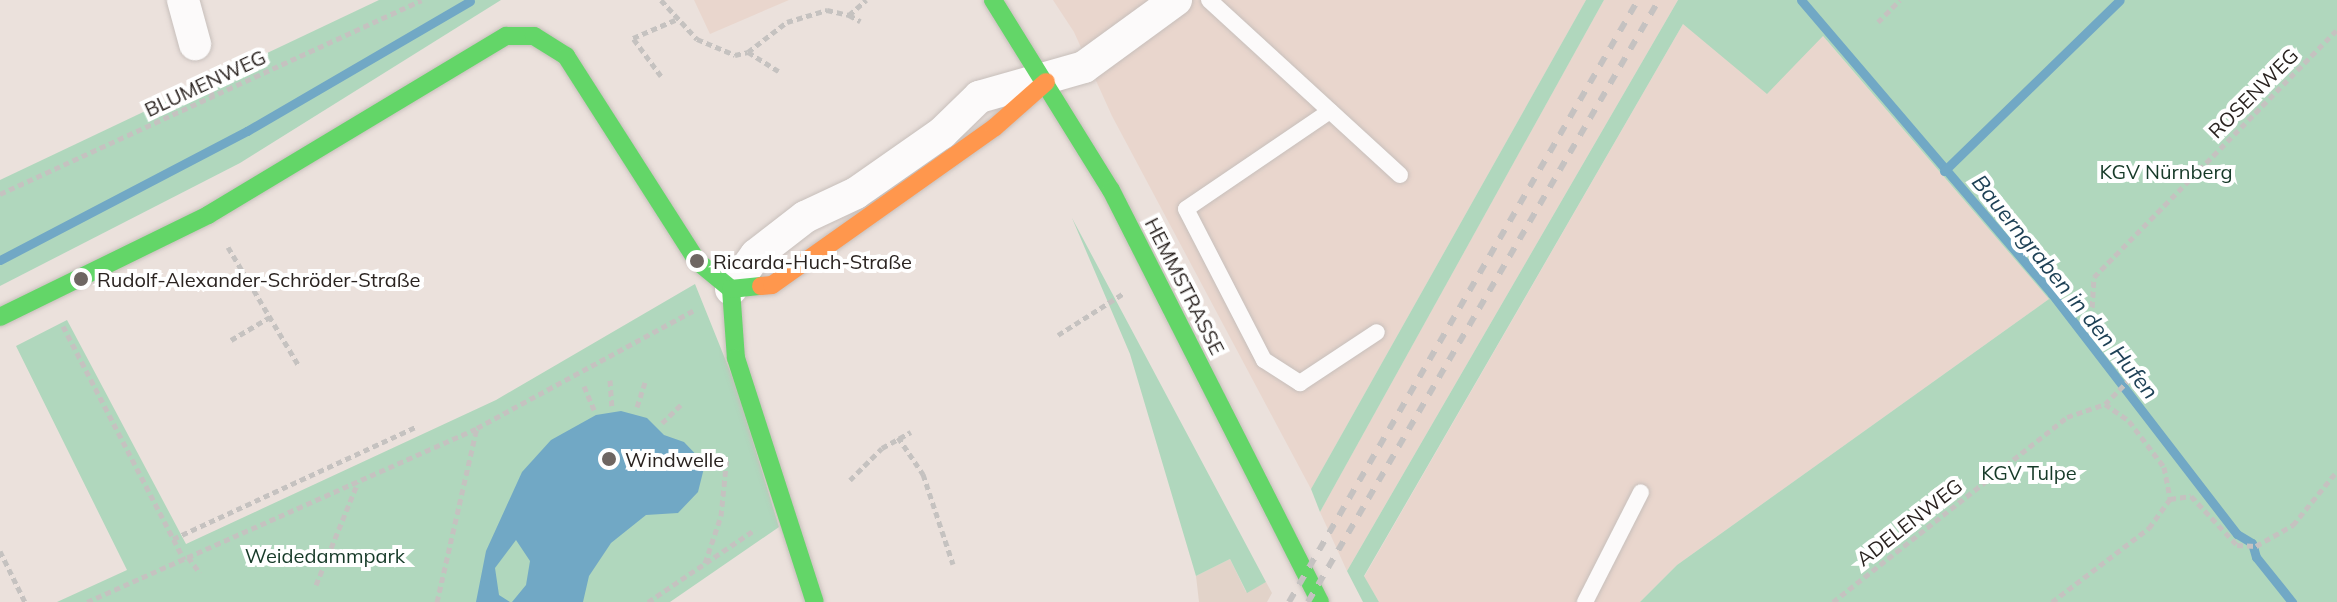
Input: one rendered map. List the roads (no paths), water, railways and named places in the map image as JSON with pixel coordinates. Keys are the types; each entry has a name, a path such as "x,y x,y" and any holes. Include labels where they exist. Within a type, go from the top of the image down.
{"street":[{"path":"183,0 200,59"},
{"name":"HEMMSTRASSE","path":"993,0 1046,82 1126,218 1320,602"},
{"path":"815,602 736,358 731,289 756,255 793,226 893,167 942,133 979,97 1046,82 1084,67 1176,0"},
{"path":"0,317 208,215 506,36 534,36 566,56 697,261 731,289"}],"lane":[{"path":"1209,0 1400,175"},
{"path":"1330,111 1186,209 1236,313 1264,360 1276,368 1300,383 1377,332"},
{"path":"1585,602 1641,492"}],"water":[{"path":"621,411 647,418 664,435 684,442 705,464 698,492 678,513 646,515 611,543 589,576 583,602 512,602 526,585 530,561 516,540 495,568 499,595 510,602 476,602 486,551 522,472 551,440 596,415"}],"waterway":[{"name":"Bauerngraben in den Hufen","path":"1801,0 2052,294 2237,534 2252,543 2256,557 2292,602"},
{"path":"1944,171 2120,0"},
{"path":"0,260 247,131 470,1"}],"railway":[{"path":"1289,602 1638,0"},
{"path":"1308,602 1659,0"}],"place":[{"name":"Ricarda-Huch-Straße","path":"697,261"},
{"name":"Rudolf-Alexander-Schröder-Straße","path":"81,279"},
{"name":"Windwelle","path":"609,459"}],"park label":[{"name":"KGV Nürnberg","path":"2166,171"},
{"name":"KGV Tulpe","path":"2029,472"},
{"name":"Weidedammpark","path":"325,555"}]}
